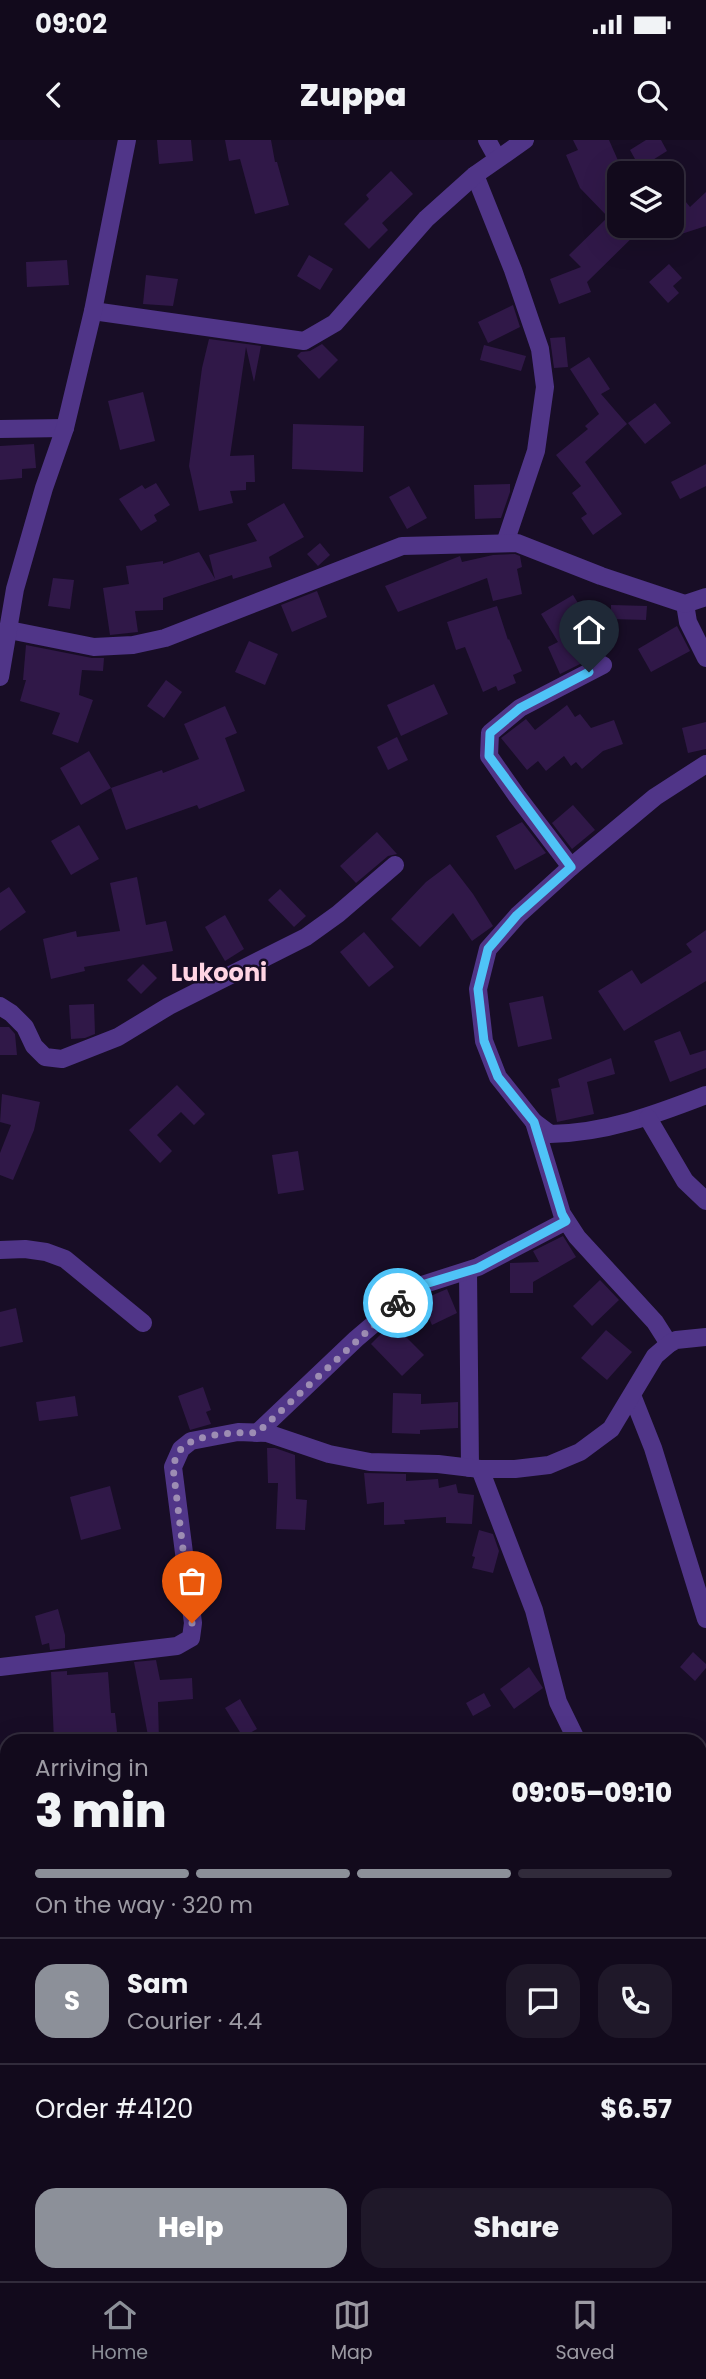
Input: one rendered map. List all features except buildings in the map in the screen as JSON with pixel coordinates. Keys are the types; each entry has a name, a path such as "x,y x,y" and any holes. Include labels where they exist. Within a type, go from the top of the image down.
{"street":[{"path":"0,677 15,589 44,488 65,428 93,311 127,140"},
{"path":"487,140 498,158"},
{"path":"93,311 304,341 335,323 426,219 475,174 525,140"},
{"path":"475,174 513,270 540,349 545,387 536,451 505,543"},
{"path":"0,429 65,428"},
{"path":"9,630 94,647 134,645 165,638 402,546 517,543 601,576 685,604 706,597"},
{"path":"685,604 688,622 706,658"},
{"path":"571,867 489,756 490,733 520,708 603,665"},
{"path":"706,764 655,796 517,915 488,949 478,989 484,1041 498,1077 534,1122 550,1135 615,1126 648,1118 706,1095"},
{"path":"0,1006 25,1027 34,1046 45,1056 62,1059 118,1037 169,1006 306,937 338,914 395,865"},
{"path":"648,1118 685,1181 706,1201"},
{"path":"534,1122 566,1221 577,1237 655,1322 669,1344"},
{"path":"257,1433 356,1339 410,1293 425,1284 478,1268 566,1221"},
{"path":"0,1251 25,1249 46,1252 65,1259 143,1323"},
{"path":"468,1271 475,1469 534,1610 558,1702 574,1734"},
{"path":"0,1667 177,1646 191,1638 192,1623 173,1467 181,1449 191,1441 238,1432 267,1433 329,1454 370,1462 438,1464 475,1469 515,1469 549,1465 580,1452 611,1429 655,1356 669,1344 677,1340 706,1337"},
{"path":"632,1395 653,1448 706,1619"}],"way so far":[{"path":"192,1623 173,1467 181,1449 191,1441 204,1438 238,1432 257,1433 398,1303"}],"district":[{"name":"Lukooni","path":"219,972"}],"route":[{"path":"398,1303 425,1284 478,1268 566,1221 534,1122 498,1077 484,1041 478,989 488,949 517,915 571,867 489,756 490,733 520,708 589,672"}]}
